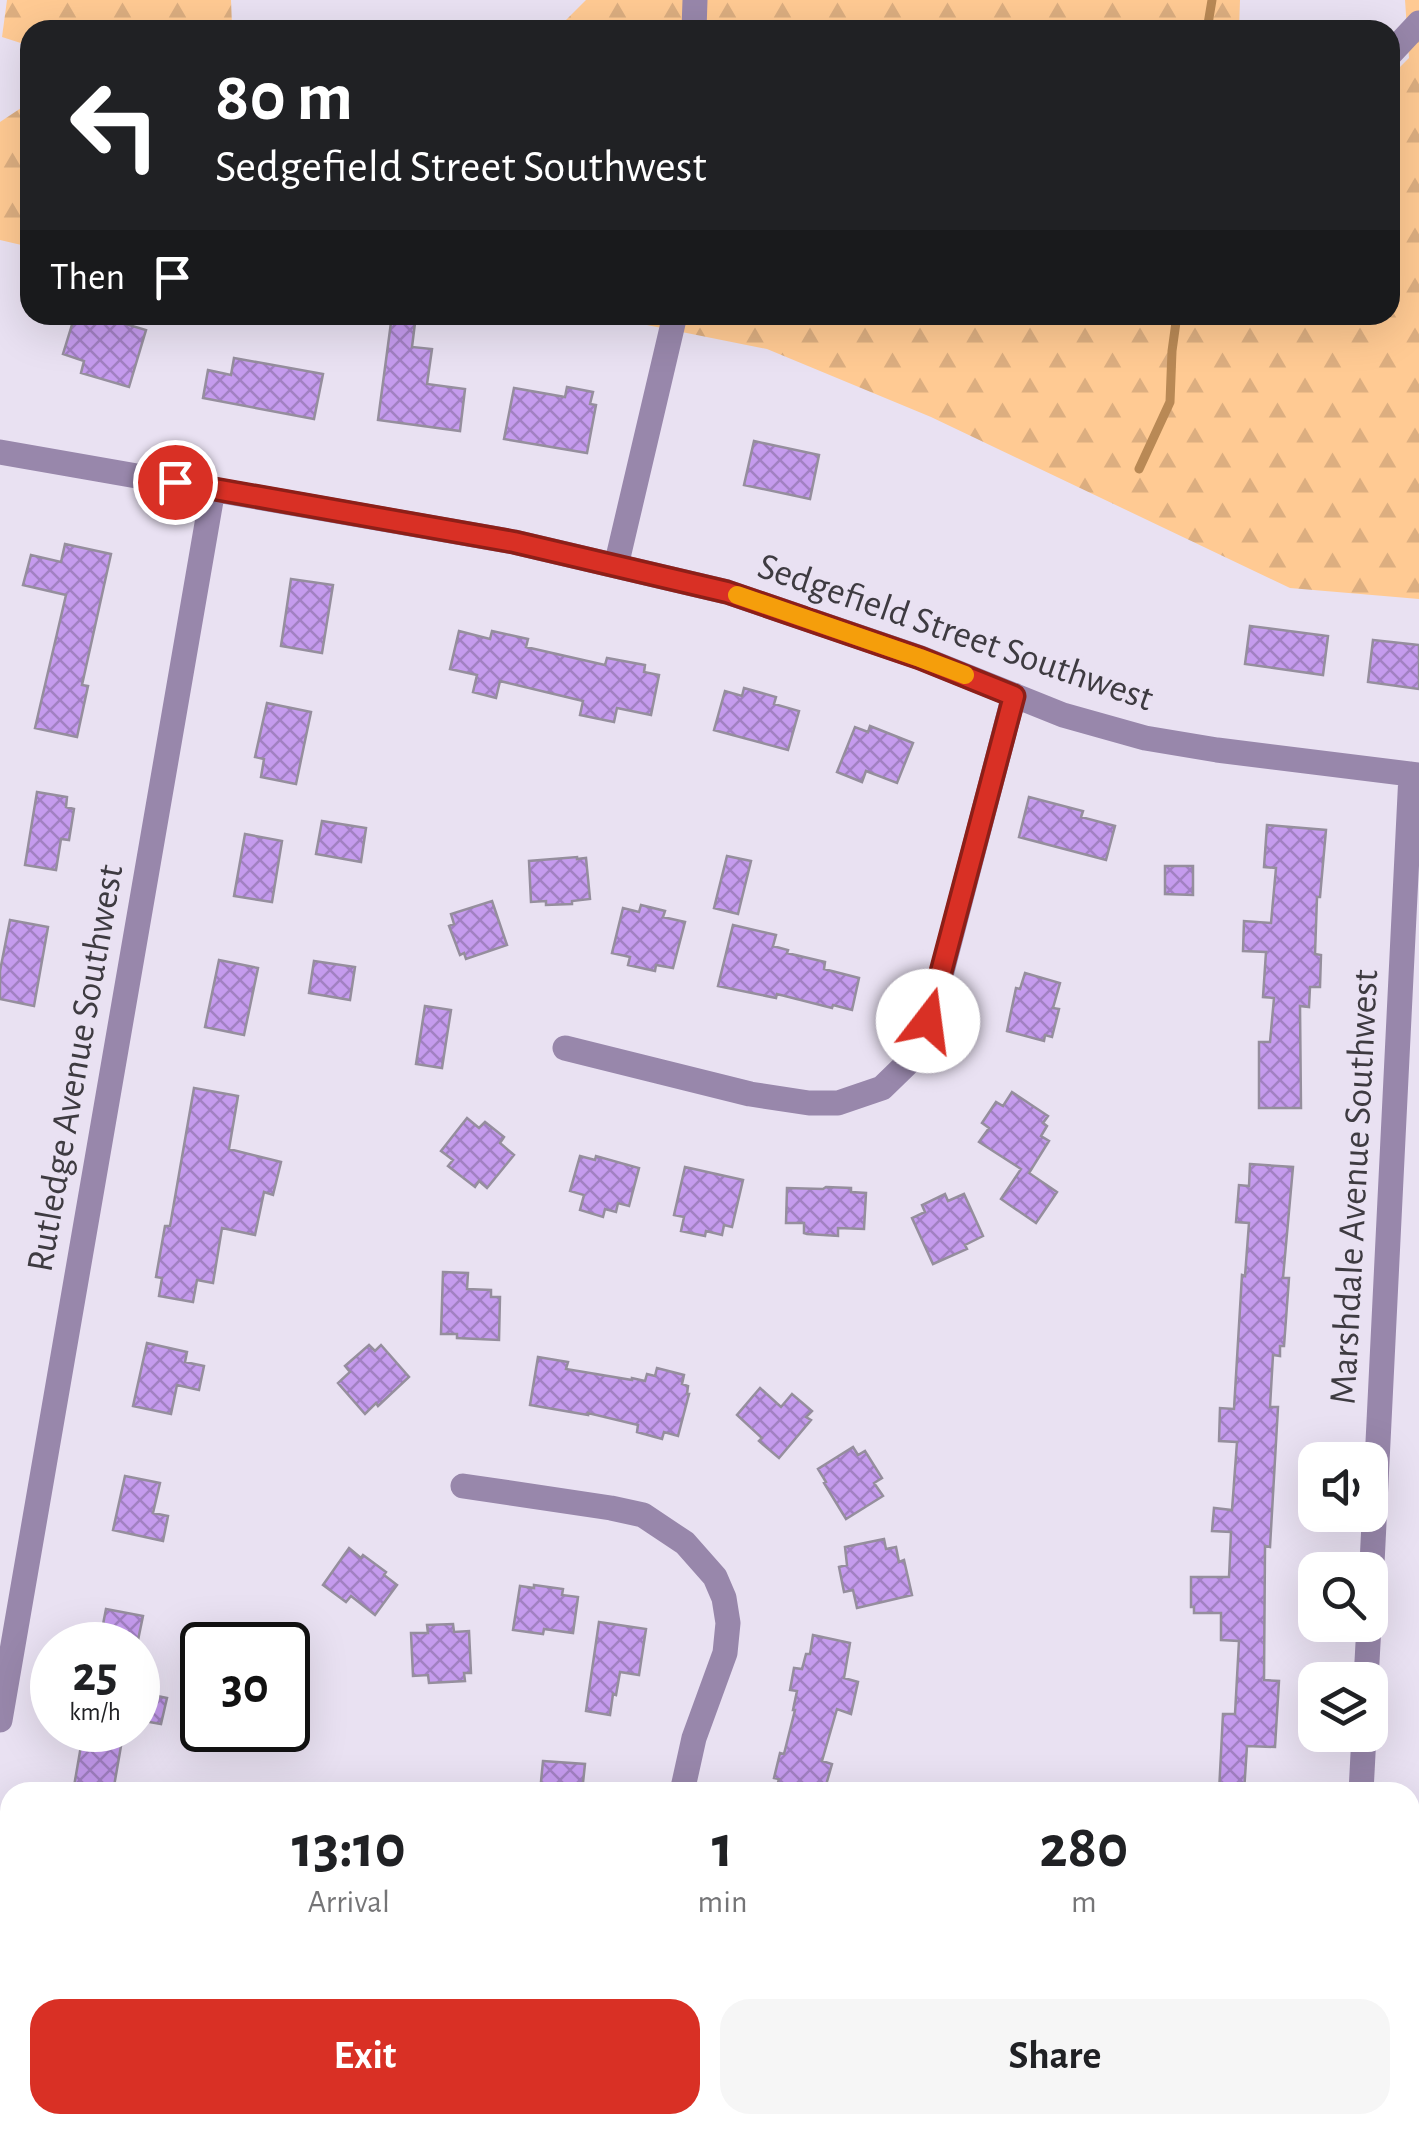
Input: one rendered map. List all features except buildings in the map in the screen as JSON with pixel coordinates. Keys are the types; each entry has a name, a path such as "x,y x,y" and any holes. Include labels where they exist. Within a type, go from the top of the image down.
{"street":[{"path":"1400,43 1419,23"},
{"path":"616,566 672,325"},
{"name":"Sedgefield Street Southwest","path":"0,452 514,542 727,592 920,658 1063,715 1145,738 1415,775"},
{"name":"Rutledge Avenue Southwest","path":"0,1720 213,489"},
{"path":"565,1048 750,1094 809,1103 838,1103 882,1088 916,1055 928,1021 1014,696"},
{"name":"Marshdale Avenue Southwest","path":"1373,1552 1415,775"},
{"path":"463,1486 644,1515 686,1543 715,1578 724,1598 728,1623 725,1654 694,1738 684,1782"},
{"path":"1362,1782 1363,1752"}],"green space":[{"path":"7,0 231,0 232,20 20,20 20,43 2,37"},
{"path":"586,0 1240,0 1239,20 566,20"},
{"path":"1405,0 1419,0 1419,599 1290,588 931,417 767,349 647,325 1400,325 1400,67 1409,58"},
{"path":"20,109 20,245 0,240 0,122"}],"waterway":[{"path":"1209,20 1212,0"},
{"path":"1139,469 1170,402 1176,325"}],"slow traffic":[{"path":"737,595 965,675"}],"route":[{"path":"175,482 514,542 727,592 920,658 1014,696 928,1021"}]}
